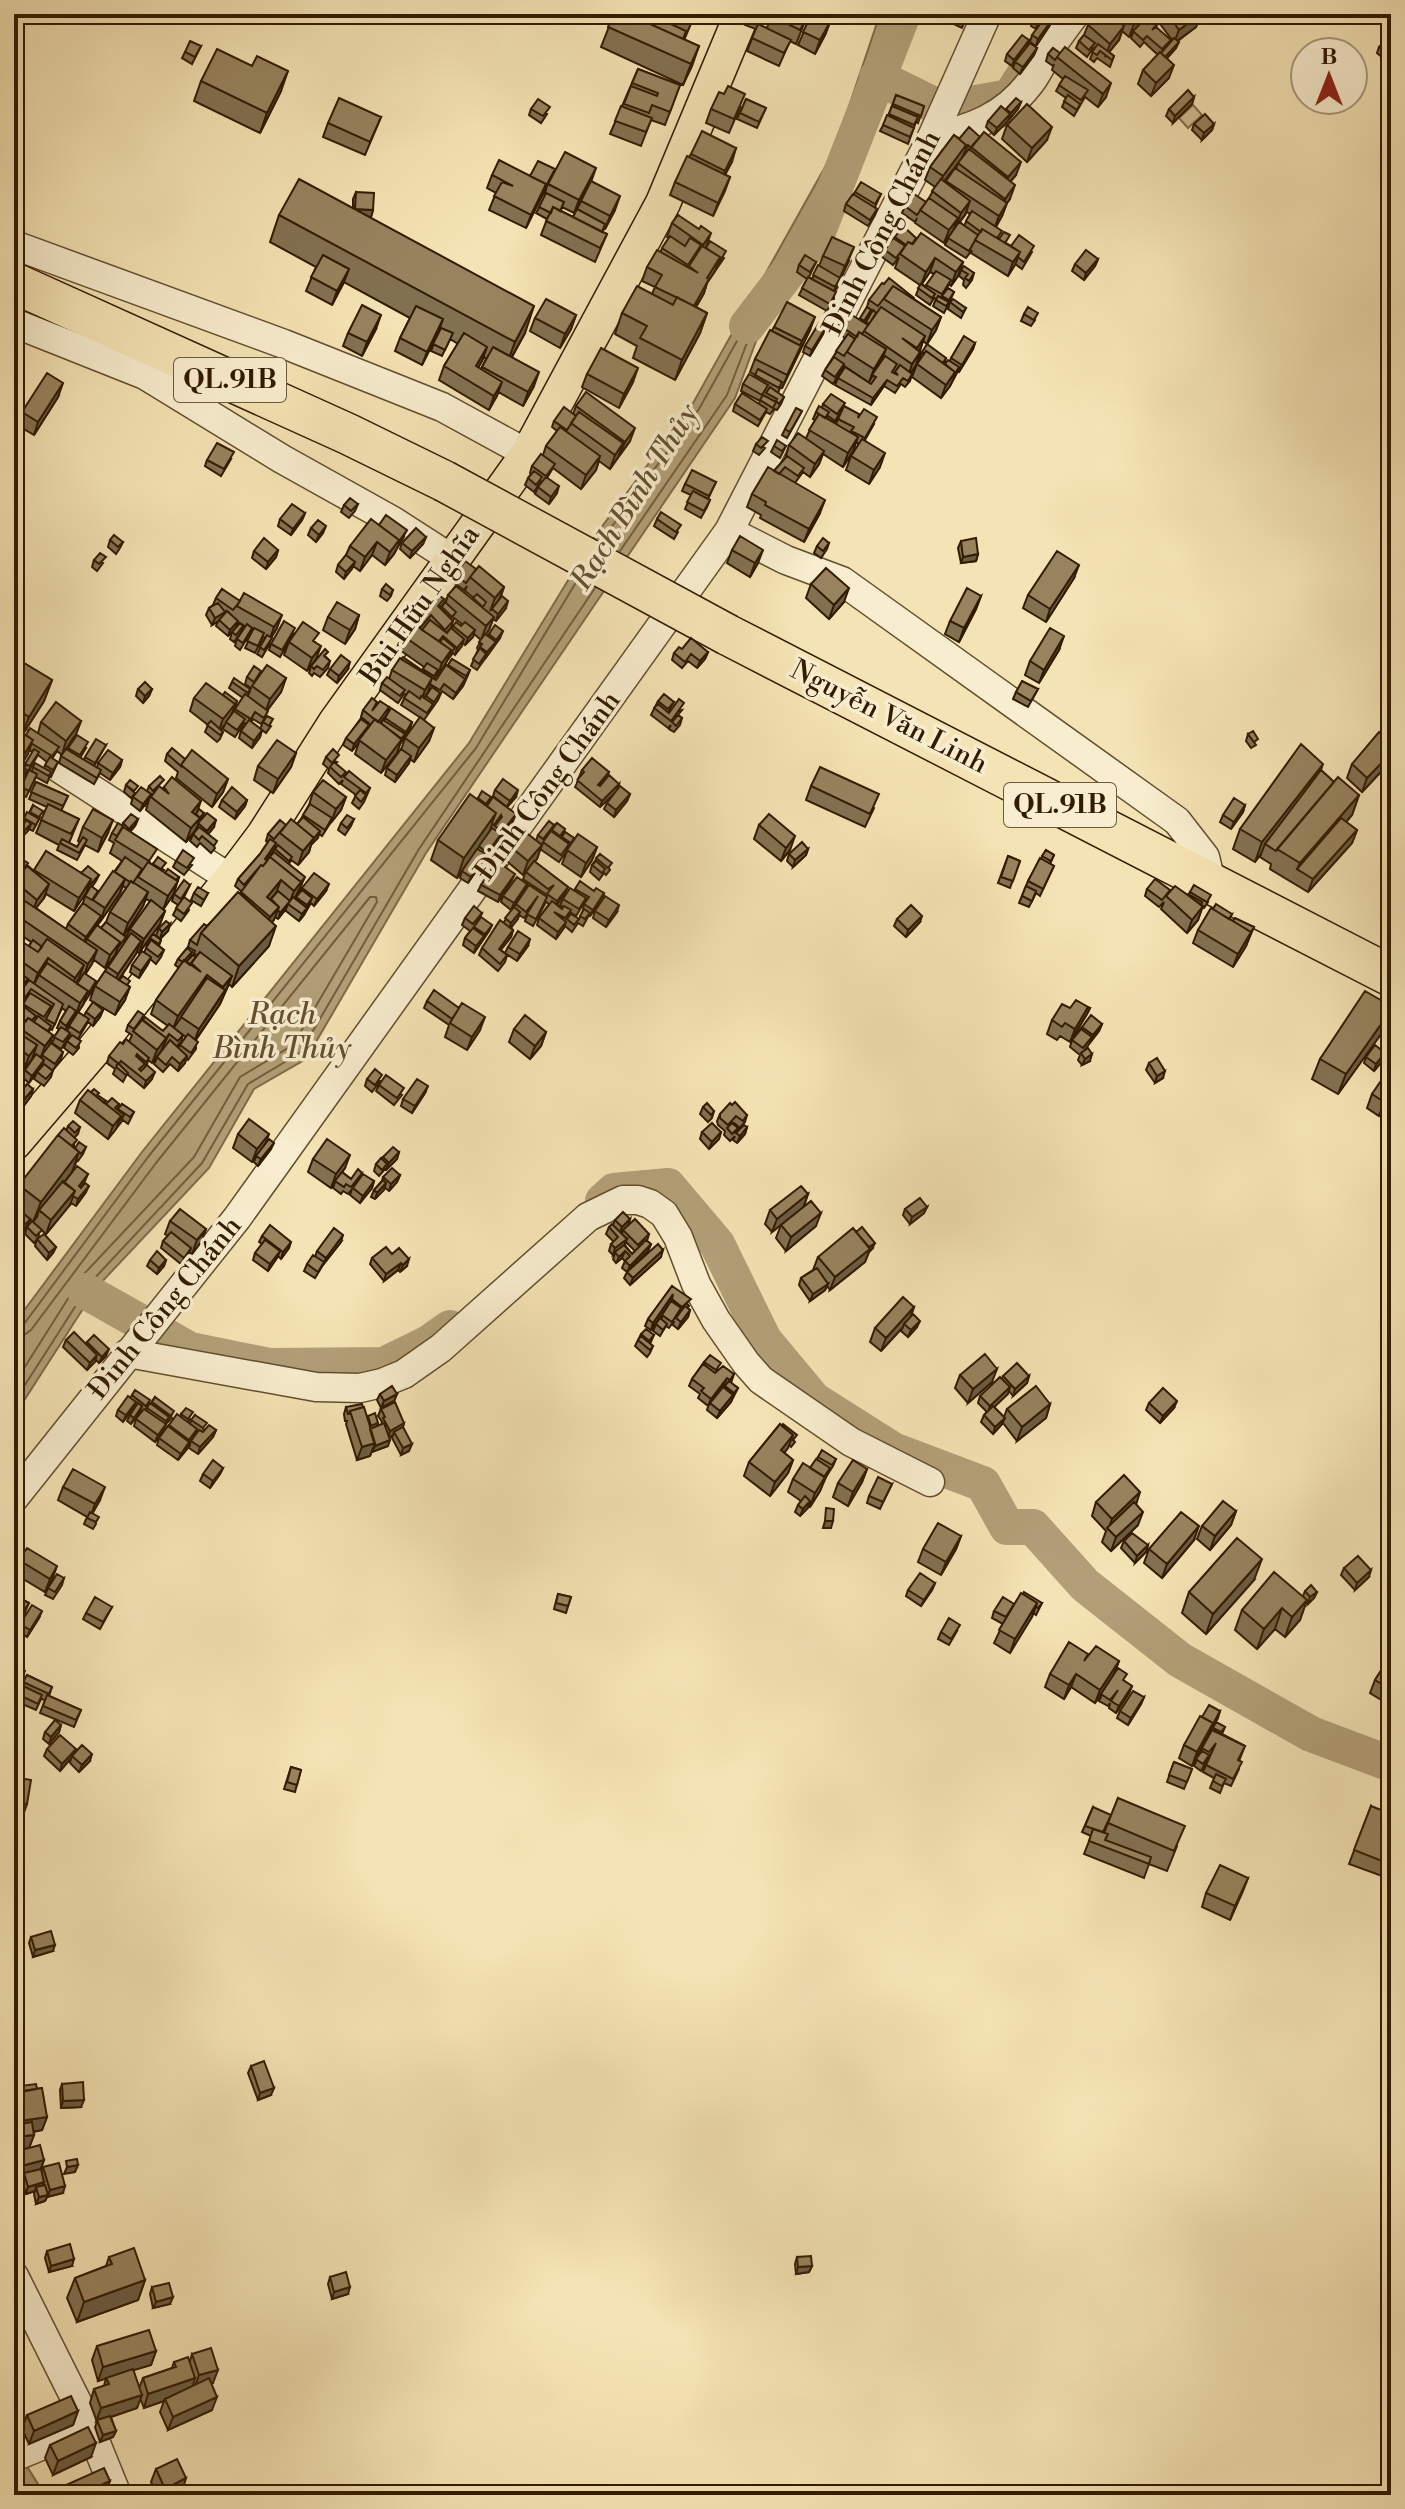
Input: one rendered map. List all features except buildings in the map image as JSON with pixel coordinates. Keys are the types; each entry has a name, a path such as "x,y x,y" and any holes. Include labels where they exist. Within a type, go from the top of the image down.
{"highway":[{"name":"Nguyễn Văn Linh","path":"14,283 362,440 444,481 728,635 1391,976"}],"main road":[{"name":"Bùi Hữu Nghĩa","path":"14,1143 92,1052 264,835 336,722 528,454 663,203 742,14"}],"street":[{"name":"Đinh Công Chánh","path":"14,1498 246,1207 729,531 936,128 987,14"},
{"path":"936,128 975,126 1018,96 1028,86 1075,14"},
{"path":"14,245 239,327 442,407 528,454"},
{"path":"14,323 145,375 452,559"},
{"path":"729,531 786,560 842,581 1177,821 1205,857 1211,882"},
{"path":"14,739 231,879"},
{"path":"131,1350 316,1387 360,1388 382,1383 404,1374 441,1348 588,1217 623,1200 638,1200 664,1214 678,1237 696,1284 716,1320 761,1380 851,1442 930,1482"},
{"path":"14,2276 89,2426 117,2495"},
{"path":"23,2453 89,2426"}],"shaded area":[{"path":"1193,105 1202,115 1188,128 1179,118"}],"water":[{"name":"Rạch Bình Thủy","path":"880,14 922,14 785,263 735,398 426,853 306,1059 254,1089 209,1168 97,1287 14,1416 14,1324 142,1152 469,743 595,536 692,405 834,151"},
{"path":"14,2446 45,2495 14,2495"}],"waterway":[{"name":"Rạch Bình Thủy","path":"747,326 817,234 903,14"},
{"path":"877,77 942,109 1010,97 1027,70"},
{"path":"603,1201 614,1191 668,1186 717,1244 764,1340 814,1400 893,1450 983,1484 1007,1527 1033,1527 1085,1585 1180,1660 1311,1734 1391,1764"},
{"path":"85,1291 190,1350 269,1366 384,1365 429,1343 450,1328"}]}
